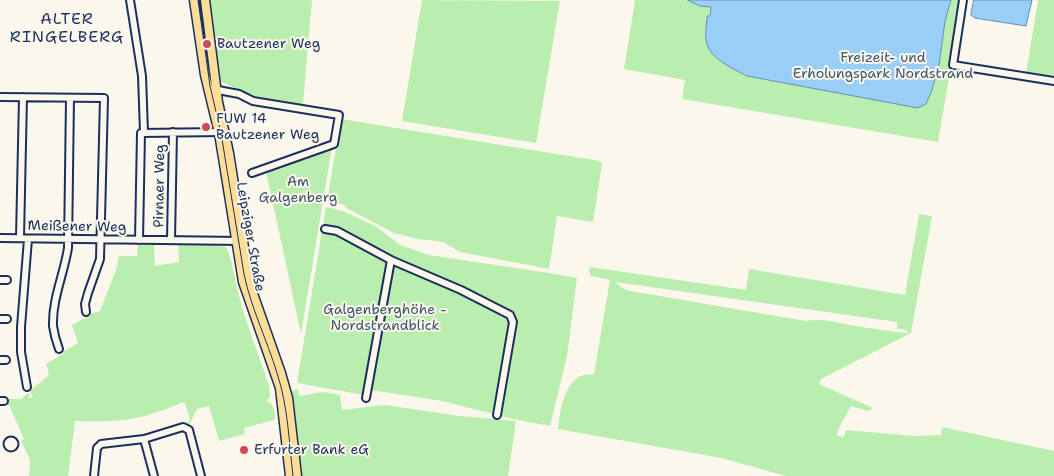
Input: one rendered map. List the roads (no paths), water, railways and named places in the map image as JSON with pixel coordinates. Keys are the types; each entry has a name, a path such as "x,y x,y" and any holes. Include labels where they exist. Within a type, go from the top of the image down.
{"main road":[{"name":"Leipziger Straße","path":"194,0 222,132 246,290 280,388 290,476"},
{"name":"Leipziger Straße","path":"204,0 212,91"},
{"name":"Leipziger Straße","path":"240,241 254,298 288,398 297,476"}],"street":[{"path":"130,0 142,76 143,132 139,240"},
{"path":"963,0 953,65 1054,81"},
{"path":"212,91 239,94 253,101 338,115 334,144 252,173"},
{"path":"0,97 104,98 102,239 100,259 85,304 86,312"},
{"path":"20,238 23,97"},
{"path":"59,348 53,327 53,313 65,265 68,239 70,98"},
{"path":"143,132 222,132"},
{"name":"Pirnaer Weg","path":"169,240 173,132"},
{"path":"325,228 336,230 391,260 461,290 491,307 506,312 512,318 496,415"},
{"name":"Meißener Weg","path":"0,238 153,240 156,242 169,240 240,241"},
{"path":"27,387 22,360 21,335 28,239"},
{"path":"366,398 391,260"},
{"path":"94,476 97,448 101,444 144,439 186,428 189,430 201,476"},
{"path":"144,439 154,476"},
{"path":"0,444 8,444"}],"water":[{"path":"688,0 951,0 945,21 939,65 932,90 926,104 918,108 747,76 718,59 709,49 706,34 707,16 710,16 711,7 700,6"},
{"path":"974,0 1032,0 1026,26 975,18 971,15"}],"tram line":[{"path":"198,0 210,86 221,133 244,274 284,398 293,476"}],"place":[{"name":"Bautzener Weg","path":"207,44"},
{"name":"FUW 14 Bautzener Weg","path":"206,127"},
{"name":"Erfurter Bank eG","path":"244,450"}],"district":[{"name":"ALTER RINGELBERG","path":"67,29"}],"park label":[{"name":"Freizeit- und Erholungspark Nordstrand","path":"883,66"},
{"name":"Am Galgenberg","path":"298,190"},
{"name":"Galgenberghöhe - Nordstrandblick","path":"385,318"}]}
